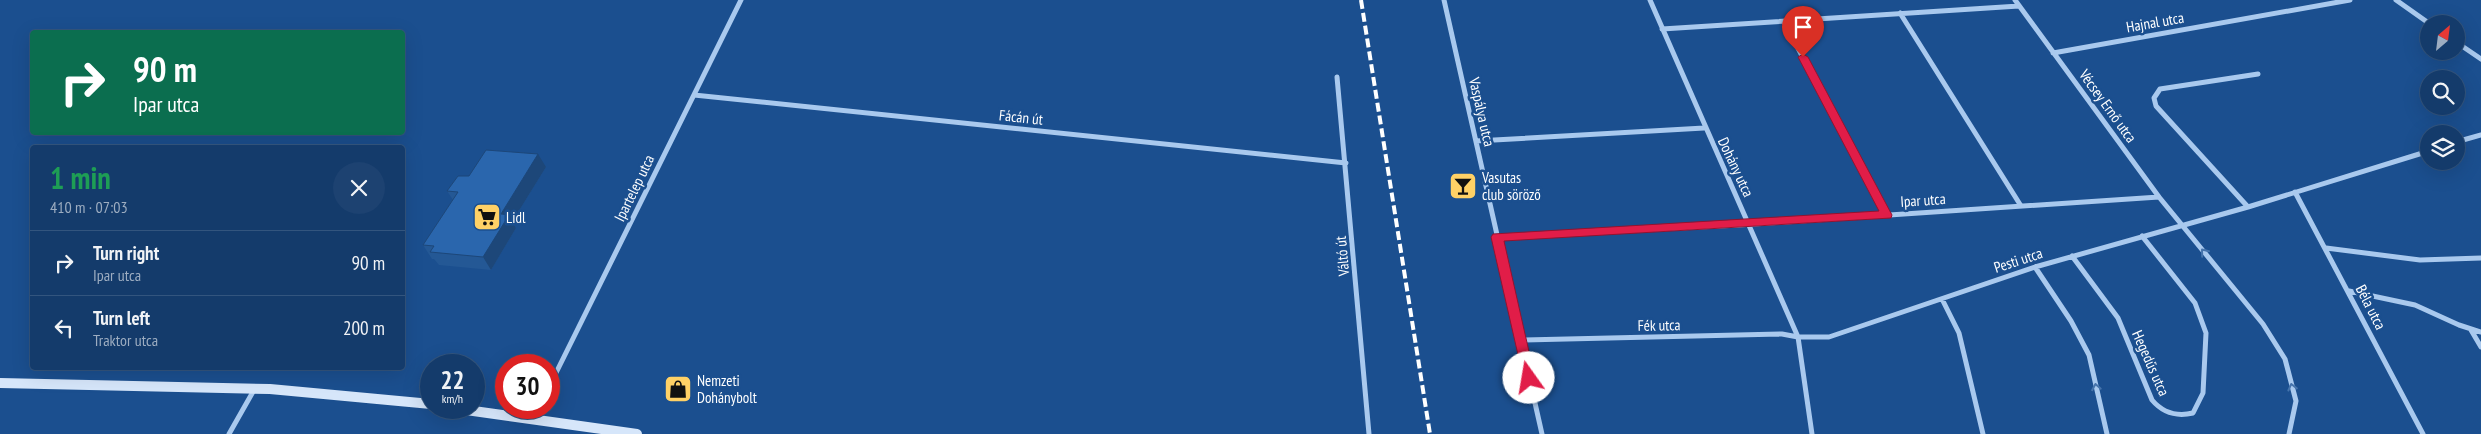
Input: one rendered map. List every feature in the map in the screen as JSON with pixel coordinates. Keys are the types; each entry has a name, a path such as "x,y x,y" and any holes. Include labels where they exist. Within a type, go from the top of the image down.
{"street":[{"name":"Ipartelep utca","path":"560,365 741,0"},
{"name":"Vaspálya utca","path":"1444,0 1542,434"},
{"name":"Dohány utca","path":"1650,0 1704,128 1749,224 1798,337 1812,434"},
{"name":"Vécsey Ernő utca","path":"2015,0 2159,197 2263,324 2285,359 2296,401 2289,434"},
{"name":"Hajnal utca","path":"2053,53 2350,0"},
{"path":"2396,0 2420,17"},
{"path":"1662,29 2019,6"},
{"path":"1900,13 2021,206"},
{"path":"1784,22 1887,215"},
{"path":"2465,48 2481,59"},
{"path":"2248,207 2156,106 2153,100 2154,94 2160,89 2258,74"},
{"name":"Váltó út","path":"1337,77 1369,434"},
{"name":"Fácán út","path":"694,95 1346,163"},
{"path":"1476,141 1704,128"},
{"path":"2465,139 2481,135"},
{"name":"Pesti utca","path":"1798,337 1829,336 1942,300 2035,267 2248,207 2420,154"},
{"name":"Béla utca","path":"2295,192 2423,434"},
{"name":"Ipar utca","path":"1497,237 1749,224 2159,197"},
{"name":"Hegedűs utca","path":"2072,256 2118,318 2158,408 2168,414 2184,416 2193,413 2203,393 2206,333 2195,303 2142,236"},
{"path":"2326,248 2420,260 2481,258"},
{"path":"2035,267 2078,333 2090,356 2101,414 2107,434"},
{"path":"2348,291 2409,302 2471,330 2481,332"},
{"path":"1942,300 1959,332 1983,434"},
{"path":"2471,330 2481,347"},
{"name":"Fék utca","path":"1520,340 1782,334 1798,337"},
{"path":"0,384 54,383 254,389 385,398 420,403"},
{"path":"229,434 254,389"},
{"path":"532,419 637,434"}],"building":[{"name":"Lidl","path":"486,150 538,154 501,214 509,215 483,257 430,252 434,246 423,245 458,192 447,191 458,176 469,176"}],"railway":[{"path":"1361,0 1430,434"}],"place":[{"name":"Vasutas club söröző","path":"1463,186"},
{"name":"Lidl","path":"487,217"},
{"name":"Nemzeti Dohánybolt","path":"678,389"}],"route":[{"path":"1529,378 1497,237 1739,225 1887,215 1803,57"}]}
